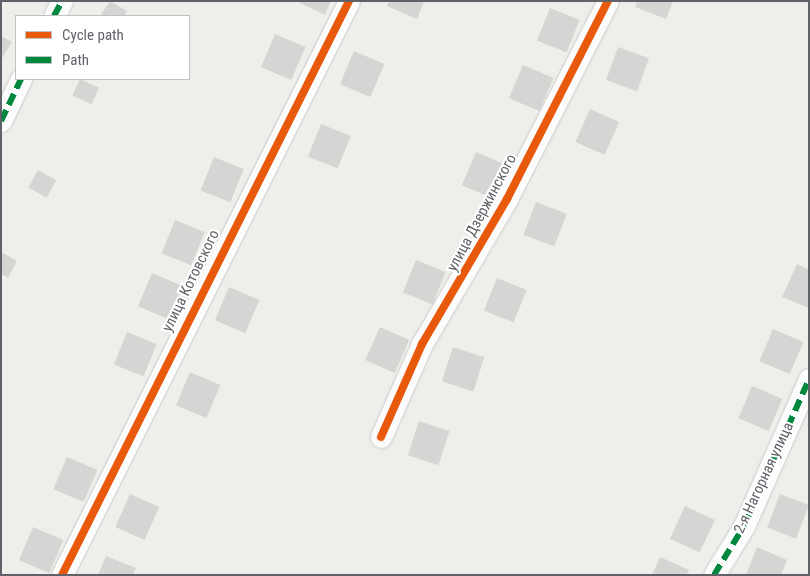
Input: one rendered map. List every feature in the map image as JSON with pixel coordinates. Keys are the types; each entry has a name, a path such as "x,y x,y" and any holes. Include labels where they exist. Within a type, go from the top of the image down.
{"street":[{"path":"55,15 62,1"},
{"name":"улица Котовского","path":"62,575 349,1"},
{"name":"улица Дзержинского","path":"381,437 422,344 507,199 608,1"},
{"path":"1,121 21,80"},
{"name":"2-я Нагорная улица","path":"714,575 744,526 809,379"}],"building":[{"path":"110,1 127,11 125,15 101,15"},
{"path":"296,1 331,1 325,15"},
{"path":"389,1 424,1 417,19 387,6"},
{"path":"638,1 673,1 666,19 635,7"},
{"path":"550,8 580,20 567,52 537,40"},
{"path":"275,34 305,47 291,80 261,67"},
{"path":"1,36 12,42 1,60"},
{"path":"618,47 649,58 637,91 606,80"},
{"path":"354,51 384,64 370,97 340,84"},
{"path":"523,65 553,78 539,111 509,98"},
{"path":"80,80 99,88 91,104 72,95"},
{"path":"590,109 619,122 605,155 575,142"},
{"path":"321,124 351,136 338,168 308,156"},
{"path":"476,152 506,165 492,198 462,185"},
{"path":"214,157 244,169 230,202 201,190"},
{"path":"38,170 56,180 47,198 28,187"},
{"path":"536,202 567,214 554,247 523,235"},
{"path":"175,220 205,232 191,265 162,253"},
{"path":"1,252 17,261 8,278 1,274"},
{"path":"416,260 446,272 433,304 403,292"},
{"path":"797,264 809,270 809,308 782,297"},
{"path":"152,273 182,286 168,319 138,306"},
{"path":"497,278 527,290 514,322 484,310"},
{"path":"229,287 259,300 245,333 215,320"},
{"path":"380,327 409,340 395,373 365,360"},
{"path":"773,329 803,342 790,374 759,361"},
{"path":"127,332 157,344 144,376 114,364"},
{"path":"453,347 484,357 473,391 442,381"},
{"path":"190,372 220,385 206,418 176,405"},
{"path":"752,386 782,399 769,431 738,418"},
{"path":"419,421 449,431 438,465 408,455"},
{"path":"67,457 97,470 84,502 53,489"},
{"path":"130,494 159,507 145,540 115,527"},
{"path":"780,494 809,505 796,539 767,528"},
{"path":"685,506 715,520 700,553 670,539"},
{"path":"33,527 63,540 49,573 19,560"},
{"path":"757,547 787,560 781,575 746,575"},
{"path":"106,556 136,568 133,575 98,575"},
{"path":"660,557 689,570 687,575 652,575"}],"marked path":[{"path":"55,15 62,1"},
{"path":"1,121 21,80"},
{"path":"714,575 744,526 809,379"}],"cycle path":[{"path":"62,575 349,1"},
{"path":"381,437 422,344 507,199 608,1"}]}
